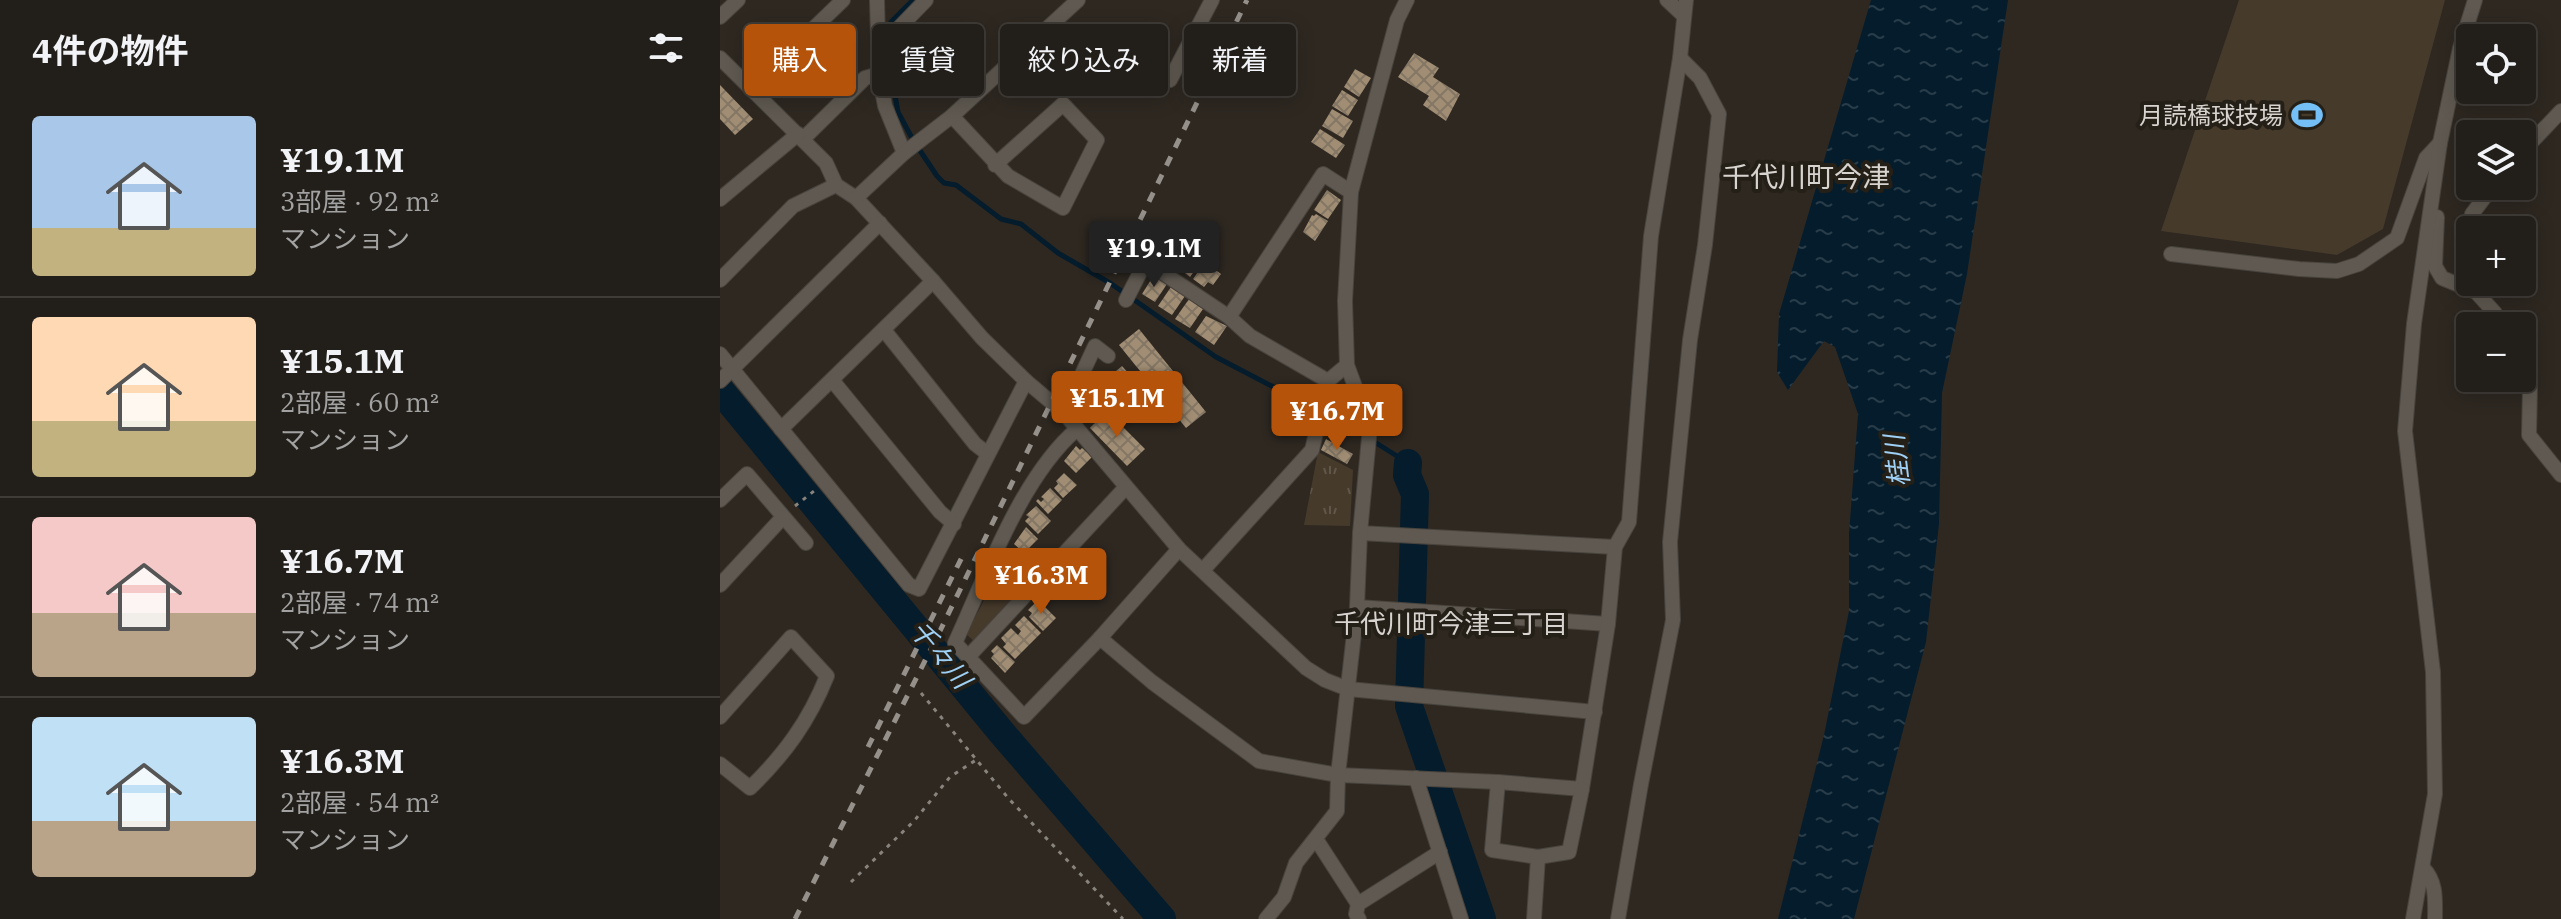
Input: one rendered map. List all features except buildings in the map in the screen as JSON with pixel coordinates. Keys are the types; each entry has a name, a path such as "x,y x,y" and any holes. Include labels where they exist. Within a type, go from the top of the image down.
{"street":[{"path":"720,17 738,0"},
{"path":"818,24 843,0"},
{"path":"877,0 878,24"},
{"path":"903,24 926,0"},
{"path":"856,198 904,153 952,116 1078,0"},
{"path":"1170,80 1212,0"},
{"path":"1266,919 1284,897 1296,863 1337,811 1338,775 1357,607 1370,427 1347,365 1345,301 1351,192 1397,20 1407,0"},
{"path":"1498,782 1492,850 1538,857 1569,852 1595,712 1615,547 1629,522 1651,236 1680,58 1684,8 1667,0"},
{"path":"2413,919 2435,794 2433,672 2405,431 2414,324 2440,143 2460,48 2475,0"},
{"path":"720,58 744,82"},
{"path":"1618,919 1673,620 1670,542 1690,340 1705,245 1719,114 1700,78 1680,58"},
{"path":"720,199 800,137 865,78 872,76"},
{"path":"758,96 826,163 836,185 856,198 880,223 982,338 1064,413 1179,549 1306,668 1348,689 1595,712"},
{"path":"883,96 904,153"},
{"path":"952,116 995,165 1008,176 1063,208 1097,140 1063,104 995,165"},
{"path":"2536,137 2561,111"},
{"path":"2171,254 2299,269 2337,271 2359,264 2397,238 2426,158 2440,143"},
{"path":"1229,317 1323,174 1351,192"},
{"path":"720,280 793,206 836,185"},
{"path":"2431,200 2438,204 2435,266 2442,278 2456,283"},
{"path":"726,375 880,223"},
{"path":"1127,297 1157,239"},
{"path":"1145,261 1229,317 1250,336 1328,381"},
{"path":"781,429 933,281"},
{"path":"2480,296 2494,312"},
{"path":"884,330 975,444 988,454"},
{"path":"1064,413 1095,346 1108,356"},
{"path":"720,354 726,375 781,429 909,585 919,589 1026,381"},
{"path":"1203,570 1312,450 1328,381 1347,365"},
{"path":"832,380 940,512 954,524"},
{"path":"2530,392 2529,435 2561,475"},
{"path":"1077,429 1065,439 1023,496 955,643 1024,717 1179,549"},
{"path":"720,500 747,474 787,513 806,543"},
{"path":"968,657 1126,487"},
{"path":"720,585 787,513"},
{"path":"1360,533 1615,547"},
{"path":"1357,607 1608,624"},
{"path":"720,717 791,637 827,676 814,710 775,763 750,788 720,764"},
{"path":"1100,638 1152,682 1259,761 1338,775 1582,789"},
{"path":"1416,778 1461,919"},
{"path":"1316,839 1358,912 1440,852"},
{"path":"1534,919 1538,857"},
{"path":"2423,868 2434,884 2435,919"}],"path":[{"path":"787,513 816,489"},
{"path":"921,693 1009,799 1123,919"},
{"path":"851,882 914,821 950,777 976,760"}],"green space":[{"name":"月読橋球技場","path":"2239,0 2445,0 2383,229 2337,255 2161,231"},
{"path":"1318,452 1353,470 1350,526 1304,525"},
{"path":"993,584 1011,601 974,641 966,634"}],"water":[{"name":"桂川","path":"1871,0 2008,0 1967,274 1942,393 1939,524 1926,642 1854,919 1778,919 1824,735 1849,611 1849,534 1858,414 1835,347 1824,341 1788,390 1777,372 1779,314"}],"waterway":[{"path":"913,0 891,22 889,62 898,112 913,140 944,183 956,185 1001,219 1021,224 1058,253 1110,283 1216,357 1354,429 1408,463"},
{"name":"千々川","path":"720,390 1002,733 1162,919"},
{"path":"1408,463 1407,475 1415,494 1409,706 1482,919"}],"railway":[{"path":"795,919 939,633 1247,0"},
{"path":"868,747 964,553"}],"place":[{"name":"月読橋球技場","path":"2307,115"}],"district":[{"name":"千代川町今津","path":"1806,176"},
{"name":"千代川町今津三丁目","path":"1451,623"}]}
